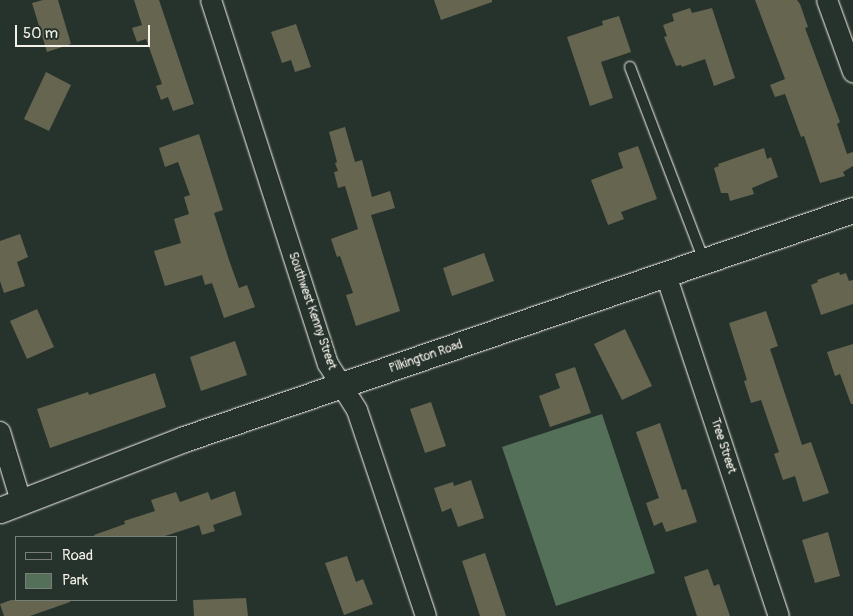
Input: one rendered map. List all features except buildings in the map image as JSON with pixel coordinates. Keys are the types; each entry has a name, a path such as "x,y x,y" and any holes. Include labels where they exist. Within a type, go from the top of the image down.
{"street":[{"name":"Southwest Kenny Street","path":"211,0 328,364 340,386 357,410 426,616"},
{"path":"827,0 853,72"},
{"name":"Pilkington Road","path":"11,506 184,440 853,210"},
{"name":"Tree Street","path":"666,275 780,616"},
{"path":"0,432 11,506"}],"lane":[{"path":"630,67 705,262"}],"green space":[{"path":"602,414 655,573 556,606 502,447"}]}
